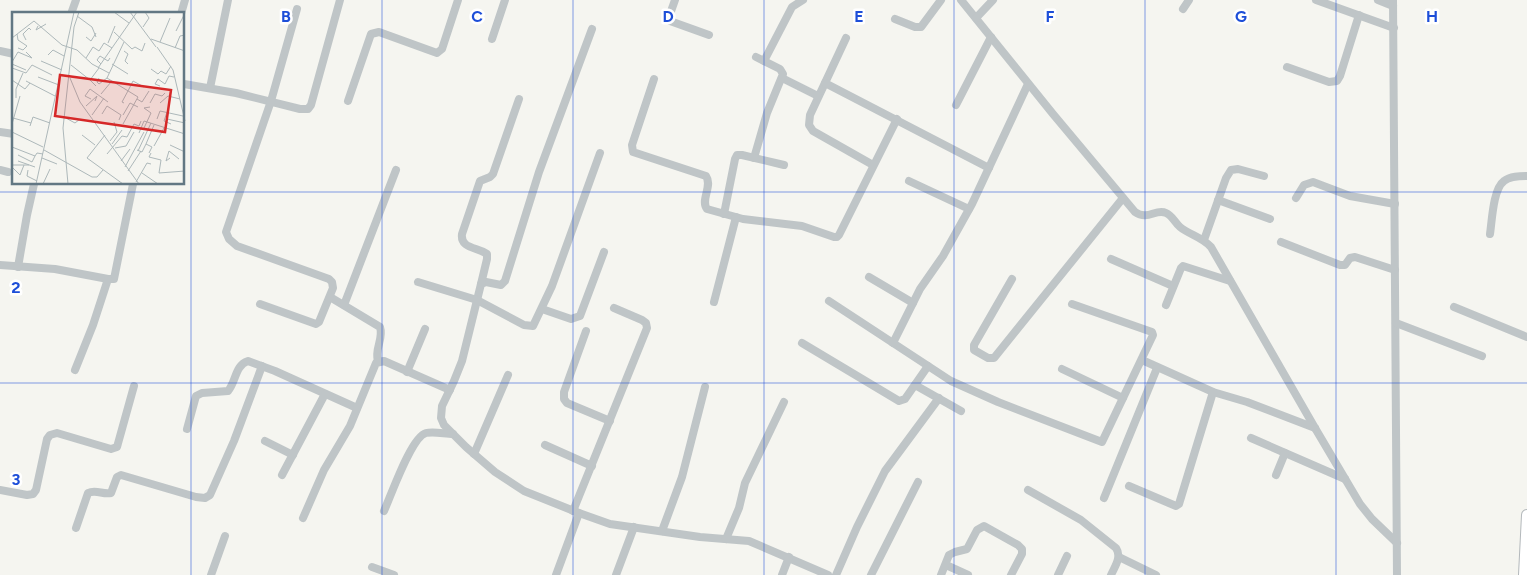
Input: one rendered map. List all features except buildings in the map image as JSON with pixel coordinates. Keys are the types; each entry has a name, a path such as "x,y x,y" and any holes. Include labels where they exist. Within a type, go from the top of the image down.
{"main road":[{"path":"1524,575 1527,515"}],"street":[{"path":"72,12 76,0"},
{"path":"210,88 228,0"},
{"path":"185,84 271,101 300,109 310,108 340,0"},
{"path":"348,102 370,34 379,32 434,54 437,53 442,49 458,0"},
{"path":"492,39 505,0"},
{"path":"675,0 669,16 670,21 709,35"},
{"path":"764,62 792,6 803,0"},
{"path":"895,19 915,27 921,27 941,0"},
{"path":"961,0 1028,84 1135,212 1141,216 1164,212 1182,229 1204,240 1211,246 1360,504 1372,519 1397,543"},
{"path":"976,18 993,0"},
{"path":"1183,8 1190,0"},
{"path":"1316,0 1394,28"},
{"path":"1378,0 1394,3 1397,575"},
{"path":"260,304 316,324 319,322 330,297 333,285 328,279 237,246 227,236 227,227 271,101 297,9"},
{"path":"1287,67 1329,82 1337,81 1359,15"},
{"path":"481,284 486,282 501,285 505,281 539,172 592,29"},
{"path":"956,105 991,37"},
{"path":"846,38 818,96 808,125 810,129 873,165"},
{"path":"754,158 767,113 782,78 782,71 756,57"},
{"path":"782,78 818,96"},
{"path":"654,79 632,145 632,150 635,153 706,176 709,182 704,207 707,209 736,217 797,225 837,237 896,119"},
{"path":"825,83 989,168"},
{"path":"893,343 924,281 943,256 969,209 1028,84"},
{"path":"519,100 493,174 480,181 461,238 464,244 487,254 487,259 462,361 442,406 441,418 444,425 474,454 506,480 524,491 576,512 610,524 700,537 749,541 828,575"},
{"path":"418,282 477,300 530,327 535,324 552,286 600,153"},
{"path":"724,214 736,157 742,155 784,165"},
{"path":"1204,240 1226,178 1231,170 1238,169 1264,176"},
{"path":"344,305 396,170"},
{"path":"1490,234 1495,201 1500,185 1508,179 1527,176"},
{"path":"909,181 969,209"},
{"path":"1296,198 1304,185 1313,182 1350,196 1395,204"},
{"path":"18,268 34,185"},
{"path":"0,265 18,268 55,269 113,279 116,276 122,234 133,185"},
{"path":"1012,279 974,345 974,350 988,358 994,358 1123,198"},
{"path":"1218,200 1270,219"},
{"path":"714,302 736,217"},
{"path":"1281,242 1340,265 1345,265 1350,258 1355,257 1395,270"},
{"path":"542,309 571,319 580,316 604,252"},
{"path":"1111,259 1173,286"},
{"path":"1166,305 1181,268 1185,266 1230,281"},
{"path":"870,277 913,303"},
{"path":"75,370 95,320 108,279"},
{"path":"330,297 380,327 382,337 376,354 378,361"},
{"path":"829,301 952,381 1099,442 1104,440 1153,336 1152,332 1072,304"},
{"path":"1454,307 1527,337"},
{"path":"556,575 592,466 647,328 646,322 614,308"},
{"path":"1396,323 1482,356"},
{"path":"407,372 425,329"},
{"path":"586,331 564,392 564,399 567,403 610,422"},
{"path":"802,343 896,400 903,401 928,366"},
{"path":"1142,360 1213,392 1247,402 1315,428"},
{"path":"303,518 324,470 350,426 374,364 378,361 384,361 450,390"},
{"path":"186,429 196,396 202,393 228,391 239,368 245,362 252,362 262,366 357,408"},
{"path":"76,528 88,493 93,491 104,494 111,493 117,477 120,475 196,497 205,498 210,495 234,442 262,366"},
{"path":"1104,498 1157,368"},
{"path":"1062,369 1123,398"},
{"path":"474,454 508,375"},
{"path":"915,385 961,411"},
{"path":"0,490 27,495 34,494 47,439 52,434 57,433 111,449 117,448 134,386"},
{"path":"662,531 682,476 705,387"},
{"path":"1129,486 1176,506 1179,504 1213,392"},
{"path":"282,475 326,394"},
{"path":"836,575 885,471 939,398"},
{"path":"726,539 739,508 745,483 784,402"},
{"path":"384,511 405,460 421,436 428,432 453,434"},
{"path":"1251,438 1345,479"},
{"path":"264,441 293,455"},
{"path":"545,445 592,466"},
{"path":"1276,475 1285,453"},
{"path":"871,575 918,482"},
{"path":"1028,490 1081,520 1116,548 1119,557 1110,575"},
{"path":"941,575 952,553 969,548 978,530 984,526 1022,549 1022,554 1011,575"},
{"path":"616,575 634,527"},
{"path":"211,575 225,536"},
{"path":"1058,575 1066,556"},
{"path":"782,575 789,557"},
{"path":"1119,557 1156,575"},
{"path":"946,565 968,575"},
{"path":"372,567 394,575"}]}
